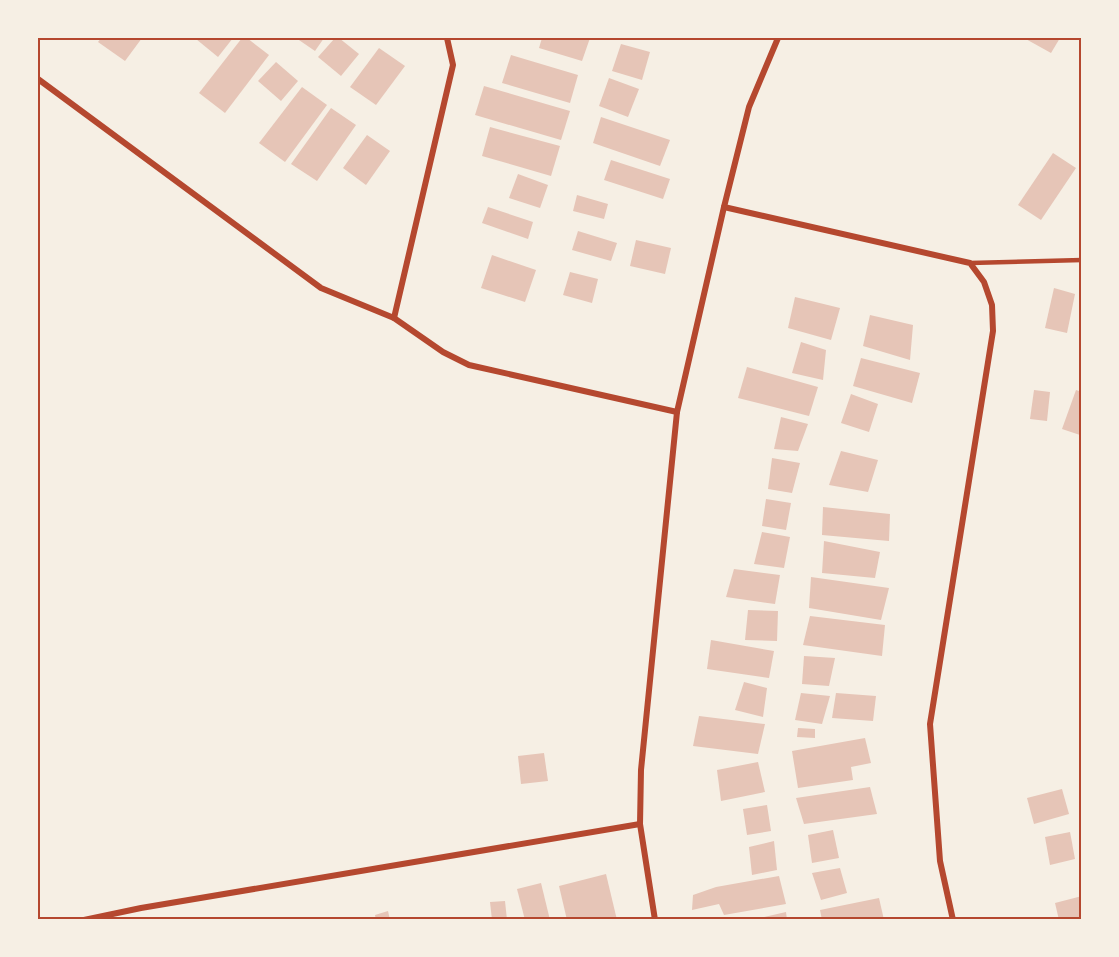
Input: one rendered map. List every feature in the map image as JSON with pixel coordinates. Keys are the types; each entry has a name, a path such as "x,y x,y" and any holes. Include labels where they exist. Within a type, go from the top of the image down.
{"street":[{"path":"394,318 453,65 447,38"},
{"path":"655,920 640,824 641,770 678,412 749,107 778,38"},
{"path":"38,79 321,288 394,318 443,352 469,365 678,412"},
{"path":"724,207 970,263 984,282 992,305 993,331 930,724 940,861 953,920"},
{"path":"84,920 141,908 640,824"}],"lane":[{"path":"970,263 1082,260"}],"building":[{"path":"101,38 142,38 125,61 98,42"},
{"path":"197,38 233,38 218,57"},
{"path":"242,38 247,38 269,55 225,113 199,93"},
{"path":"296,38 324,38 315,51"},
{"path":"335,38 339,38 359,54 341,76 318,57"},
{"path":"542,38 590,38 582,61 539,48"},
{"path":"1024,38 1060,38 1051,53"},
{"path":"621,44 650,52 642,80 612,71"},
{"path":"379,48 405,66 376,105 350,87"},
{"path":"511,55 578,75 570,103 502,83"},
{"path":"276,62 298,81 281,101 258,81"},
{"path":"609,78 639,89 628,117 599,106"},
{"path":"484,86 570,111 561,140 475,115"},
{"path":"302,87 327,105 285,162 259,143"},
{"path":"331,108 356,125 317,181 291,164"},
{"path":"601,117 670,140 660,166 593,143"},
{"path":"490,127 560,146 551,176 482,156"},
{"path":"367,135 390,151 366,185 343,168"},
{"path":"1053,153 1076,168 1041,220 1018,205"},
{"path":"611,160 670,179 663,199 604,180"},
{"path":"518,174 548,185 540,208 509,198"},
{"path":"577,195 608,204 604,219 573,211"},
{"path":"488,207 533,222 528,239 482,223"},
{"path":"578,231 617,243 611,261 572,250"},
{"path":"636,240 671,248 665,274 630,266"},
{"path":"492,255 536,270 525,302 481,288"},
{"path":"570,272 598,279 592,303 563,295"},
{"path":"1054,288 1075,294 1067,333 1045,328"},
{"path":"795,297 840,308 831,340 788,328"},
{"path":"870,315 913,325 910,360 863,346"},
{"path":"801,342 826,350 823,380 792,373"},
{"path":"861,358 920,373 912,403 853,386"},
{"path":"747,367 818,387 809,416 738,398"},
{"path":"1034,390 1050,392 1047,421 1030,419"},
{"path":"1076,390 1082,392 1080,435 1062,429"},
{"path":"851,394 878,404 869,432 841,423"},
{"path":"781,417 808,424 798,451 774,449"},
{"path":"841,451 878,460 868,492 829,485"},
{"path":"772,458 800,463 792,493 768,489"},
{"path":"766,499 791,503 786,530 762,526"},
{"path":"823,507 890,514 889,541 822,535"},
{"path":"762,532 790,537 784,568 754,564"},
{"path":"824,541 880,552 875,578 822,573"},
{"path":"734,569 780,575 775,604 726,597"},
{"path":"811,577 889,588 881,620 809,608"},
{"path":"748,610 778,611 777,641 745,640"},
{"path":"810,616 885,625 882,656 803,645"},
{"path":"711,640 774,651 769,678 707,669"},
{"path":"804,656 835,658 829,686 802,684"},
{"path":"744,682 767,688 763,717 735,710"},
{"path":"801,693 830,696 822,724 795,720"},
{"path":"836,693 876,696 873,721 832,718"},
{"path":"699,716 765,724 758,754 693,746"},
{"path":"798,728 815,729 815,738 797,737"},
{"path":"865,738 871,763 851,767 853,780 798,788 792,751"},
{"path":"544,753 548,781 521,784 518,756"},
{"path":"758,762 765,792 721,801 717,770"},
{"path":"870,787 877,814 804,824 796,798"},
{"path":"1062,789 1069,814 1034,824 1027,798"},
{"path":"767,805 771,831 747,835 743,809"},
{"path":"833,830 839,858 812,863 808,835"},
{"path":"1070,832 1075,859 1050,865 1045,837"},
{"path":"774,841 777,870 752,875 749,847"},
{"path":"840,868 847,893 821,900 812,873"},
{"path":"606,874 617,920 567,920 559,886"},
{"path":"779,876 786,904 724,915 719,904 692,910 693,895 716,887"},
{"path":"541,883 550,920 525,920 517,889"},
{"path":"1082,896 1082,920 1059,920 1055,903"},
{"path":"879,898 884,920 822,920 820,910"},
{"path":"505,901 507,920 492,920 490,902"},
{"path":"388,911 390,920 376,920 375,915"},
{"path":"786,912 787,920 755,920 755,919"}]}
